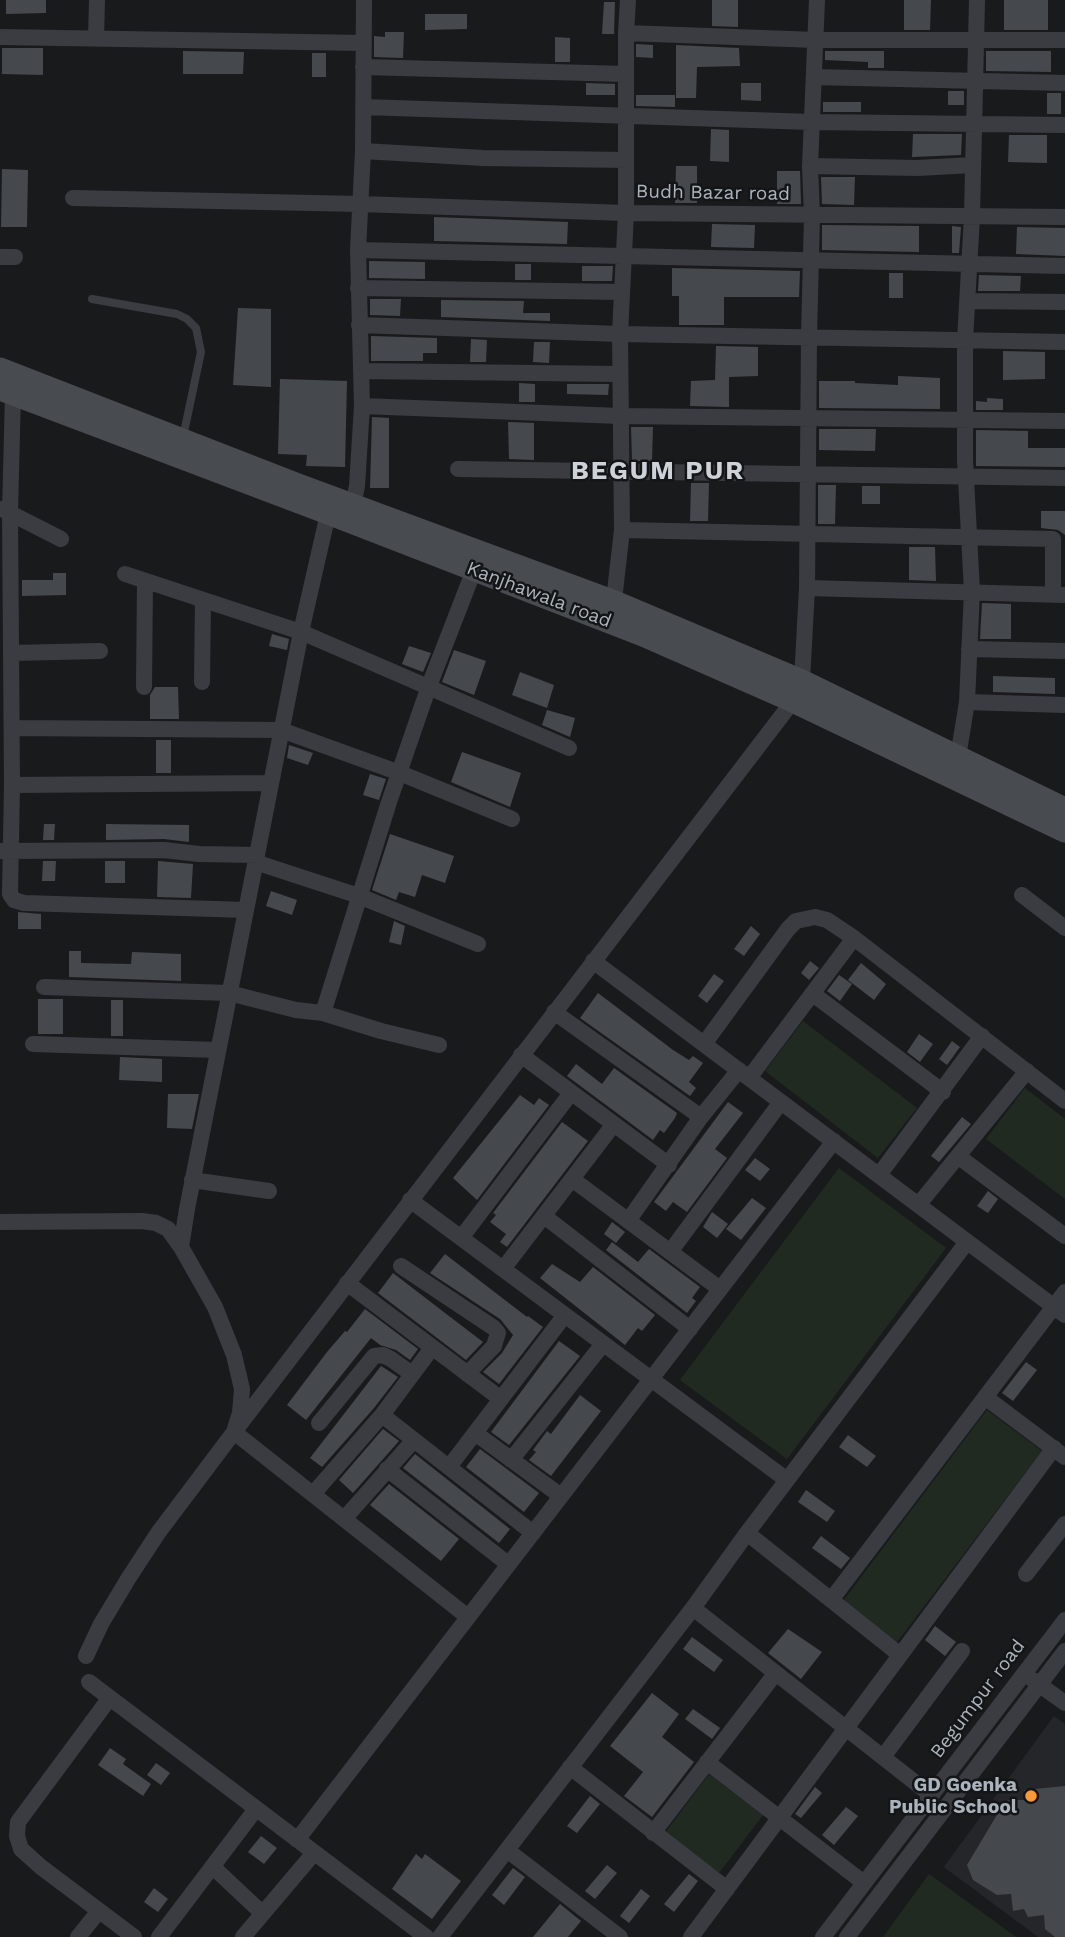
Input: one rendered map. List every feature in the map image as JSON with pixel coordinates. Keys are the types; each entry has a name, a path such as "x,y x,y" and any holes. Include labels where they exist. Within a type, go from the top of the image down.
{"main road":[{"name":"Kanjhawala road","path":"9,382 182,440 338,505 474,570 612,612"},
{"name":"Kanjhawala road","path":"9,382 338,505 612,612 958,757 1065,809"},
{"name":"Kanjhawala road","path":"798,691 1065,831"}],"street":[{"path":"96,38 97,0"},
{"path":"181,1247 301,632 338,505 357,486 362,405 358,250 363,151 364,0"},
{"path":"612,612 622,530 620,334 626,213 628,0"},
{"path":"86,1656 117,1596 148,1548 798,691 807,588 808,337 812,261 810,166 817,0"},
{"path":"958,757 967,702 972,591 966,476 965,340 972,216 977,0"},
{"path":"626,33 816,40 1065,40"},
{"path":"0,37 364,43"},
{"path":"363,67 626,74"},
{"path":"814,77 1065,83"},
{"path":"364,107 811,122 1065,125"},
{"path":"363,151 484,158 626,160"},
{"path":"810,166 917,168 973,165"},
{"name":"Budh Bazar road","path":"73,198 626,213 1065,218"},
{"path":"358,250 1065,266"},
{"path":"358,288 622,292"},
{"path":"968,301 1065,302"},
{"path":"359,325 620,334 1065,342"},
{"path":"360,371 620,374"},
{"path":"9,382 5,510 8,733 5,851 10,894 14,900 24,903 246,910"},
{"path":"362,405 620,416 1065,421"},
{"path":"458,469 1065,478"},
{"path":"5,510 61,539"},
{"path":"622,530 1059,539 1059,595 807,588"},
{"path":"323,1013 429,687 474,570"},
{"path":"125,575 301,632 569,748"},
{"path":"144,687 145,581"},
{"path":"202,682 203,600"},
{"path":"7,646 100,651"},
{"path":"969,649 1065,650"},
{"path":"967,702 1065,705"},
{"path":"8,733 281,730 400,773 512,818"},
{"path":"8,791 271,783"},
{"path":"5,851 164,850 256,859 359,896 478,944"},
{"path":"1022,895 1065,928"},
{"path":"704,1044 788,929 796,921 815,917 827,920 854,938 1065,1101"},
{"path":"628,1221 701,1118 744,1074 813,994 854,938"},
{"path":"593,961 1060,1311"},
{"path":"44,987 229,993 296,1010 323,1013 439,1045"},
{"path":"813,994 943,1092"},
{"path":"554,1012 701,1118"},
{"path":"879,1175 982,1037"},
{"path":"33,1044 218,1050"},
{"path":"521,1055 669,1166"},
{"path":"919,1204 960,1157 1027,1071"},
{"path":"461,1238 571,1093"},
{"path":"670,1252 781,1102"},
{"path":"503,1269 614,1124"},
{"path":"297,1840 834,1141"},
{"path":"960,1157 1065,1236"},
{"path":"572,1179 720,1289"},
{"path":"192,1180 269,1191"},
{"path":"410,1200 787,1480"},
{"path":"544,1216 690,1329"},
{"path":"0,1222 142,1221 156,1223 168,1230 181,1247 215,1307 234,1355 242,1389 240,1413 234,1432"},
{"path":"448,1934 507,1850 693,1608 967,1242"},
{"path":"401,1266 498,1333 494,1346 467,1374"},
{"path":"347,1283 501,1399"},
{"path":"831,1600 985,1397 1060,1311 1065,1292"},
{"path":"449,1467 565,1315"},
{"path":"511,1460 603,1343"},
{"path":"313,1494 382,1415 432,1348"},
{"path":"319,1423 374,1356 383,1355 412,1374"},
{"path":"691,1937 899,1654 1059,1453 985,1397"},
{"path":"382,1415 533,1533"},
{"path":"234,1432 468,1617"},
{"path":"475,1433 561,1496"},
{"path":"344,1519 414,1440"},
{"path":"387,1469 508,1564"},
{"path":"1026,1574 1065,1524"},
{"path":"747,1533 899,1654"},
{"path":"693,1608 931,1795"},
{"name":"Begumpur road","path":"823,1937 1065,1620"},
{"path":"883,1757 962,1651"},
{"name":"Begumpur road","path":"847,1937 1065,1651"},
{"path":"653,1833 775,1674"},
{"path":"1024,1674 1065,1703"},
{"path":"89,1682 426,1937"},
{"path":"109,1699 18,1822 17,1836 21,1849 134,1937"},
{"path":"707,1762 864,1883"},
{"path":"570,1767 727,1889"},
{"path":"159,1937 256,1809"},
{"path":"507,1850 620,1937"},
{"path":"243,1937 314,1853"},
{"path":"213,1867 262,1913"},
{"path":"78,1937 99,1911"}],"lane":[{"path":"92,299 177,314 197,328 201,352 182,440"}],"shaded area":[{"path":"803,1021 917,1108 878,1158 765,1071"},
{"path":"1025,1088 1065,1119 1065,1199 986,1139"},
{"path":"839,1168 946,1248 787,1459 680,1380"},
{"path":"987,1410 1042,1451 897,1642 843,1601"},
{"name":"GD Goenka Public School","path":"1054,1716 1065,1724 1065,1937 1038,1937 944,1867"},
{"path":"709,1774 763,1815 719,1873 665,1833"},
{"path":"929,1874 1016,1937 883,1937"}],"building":[{"path":"6,0 46,0 46,13 6,14"},
{"path":"712,0 738,0 738,27 712,26"},
{"path":"904,0 931,0 930,30 904,30"},
{"path":"1004,0 1048,0 1048,30 1004,30"},
{"path":"604,2 615,2 614,34 602,34"},
{"path":"425,14 467,14 467,29 425,30"},
{"path":"385,32 404,32 403,58 374,57 374,36 385,37"},
{"path":"555,37 570,38 570,62 555,62"},
{"path":"636,44 653,45 653,58 636,57"},
{"path":"676,45 739,48 740,66 697,67 696,98 676,98"},
{"path":"2,48 43,48 43,75 2,74"},
{"path":"183,51 244,52 243,74 183,74"},
{"path":"825,51 884,51 884,68 868,68 868,62 825,60"},
{"path":"986,51 1051,51 1051,72 986,71"},
{"path":"312,53 326,53 326,77 312,77"},
{"path":"586,83 615,84 615,95 586,95"},
{"path":"741,83 761,83 761,101 741,100"},
{"path":"948,91 964,91 964,105 948,105"},
{"path":"1047,93 1061,93 1061,114 1047,114"},
{"path":"636,95 675,95 675,107 636,106"},
{"path":"823,102 861,102 861,112 823,112"},
{"path":"711,129 729,130 729,162 710,161"},
{"path":"913,134 962,134 961,155 912,157"},
{"path":"1009,135 1047,135 1047,163 1008,162"},
{"path":"676,166 697,166 697,203 675,203"},
{"path":"2,169 28,170 27,227 1,227"},
{"path":"777,171 800,171 801,204 777,204"},
{"path":"821,177 855,177 854,205 822,204"},
{"path":"434,217 568,222 567,244 434,241"},
{"path":"712,224 755,225 754,248 711,247"},
{"path":"822,225 919,226 919,252 822,250"},
{"path":"952,226 961,227 959,253 952,253"},
{"path":"1017,227 1065,228 1065,256 1016,254"},
{"path":"369,261 425,262 425,279 369,278"},
{"path":"515,264 531,264 531,280 515,280"},
{"path":"582,266 613,266 612,281 582,281"},
{"path":"672,268 800,271 799,297 724,297 724,325 679,325 679,296 672,296"},
{"path":"889,273 903,273 903,298 889,298"},
{"path":"979,275 1021,276 1020,291 978,291"},
{"path":"370,299 401,299 400,316 370,315"},
{"path":"441,300 524,301 523,313 550,313 550,321 441,317"},
{"path":"238,308 271,309 271,387 233,385"},
{"path":"371,336 437,338 437,353 423,353 423,361 371,361"},
{"path":"471,339 487,340 486,362 470,362"},
{"path":"534,342 550,342 549,363 533,362"},
{"path":"716,346 758,347 758,376 729,377 729,407 690,406 691,381 715,380"},
{"path":"1003,351 1045,352 1045,379 1003,380"},
{"path":"898,376 940,378 940,409 819,408 819,381 898,385"},
{"path":"280,379 347,381 345,467 306,466 307,455 278,454"},
{"path":"519,383 535,384 535,402 519,402"},
{"path":"567,384 609,384 608,395 567,394"},
{"path":"987,398 1003,399 1003,410 976,410 976,401 987,402"},
{"path":"372,417 389,418 389,488 370,488"},
{"path":"508,422 534,423 534,460 509,459"},
{"path":"631,427 653,427 652,461 632,461"},
{"path":"819,429 876,429 875,451 819,450"},
{"path":"976,430 1028,431 1028,448 1065,448 1065,467 976,466"},
{"path":"691,483 709,483 708,521 690,521"},
{"path":"818,485 836,485 835,524 818,524"},
{"path":"862,486 880,486 880,504 862,504"},
{"path":"1041,511 1065,511 1065,535 1058,530 1041,528"},
{"path":"909,547 935,547 936,581 909,580"},
{"path":"53,573 66,573 66,595 22,596 22,580 53,580"},
{"path":"982,603 1011,604 1011,639 980,639"},
{"path":"272,634 289,639 287,650 269,646"},
{"path":"409,646 431,653 423,672 402,664"},
{"path":"454,650 486,661 474,695 442,682"},
{"path":"520,672 554,685 547,708 512,695"},
{"path":"993,676 1055,678 1055,694 993,692"},
{"path":"155,687 178,687 179,719 150,719 150,695"},
{"path":"547,710 575,718 570,737 542,725"},
{"path":"156,740 171,740 171,773 156,773"},
{"path":"289,745 313,753 308,765 287,758"},
{"path":"462,752 521,773 510,807 451,782"},
{"path":"370,774 386,779 379,800 363,795"},
{"path":"44,824 55,824 54,840 43,840"},
{"path":"106,824 189,825 189,842 164,839 106,840"},
{"path":"390,834 454,856 445,883 422,875 415,897 399,892 396,900 372,890"},
{"path":"43,861 56,861 55,881 42,881"},
{"path":"105,861 125,861 125,883 105,883"},
{"path":"158,861 193,864 191,898 157,897"},
{"path":"271,891 297,900 292,915 266,906"},
{"path":"18,912 41,914 41,929 18,929"},
{"path":"394,921 405,926 401,945 389,942"},
{"path":"751,926 760,934 744,956 734,949"},
{"path":"69,951 81,951 81,963 131,964 132,952 181,954 181,981 69,977"},
{"path":"810,961 819,968 809,980 801,973"},
{"path":"861,963 886,984 874,1000 848,980"},
{"path":"714,974 724,981 707,1003 698,996"},
{"path":"839,975 852,984 840,1001 827,991"},
{"path":"598,993 673,1050 689,1060 693,1056 703,1063 689,1082 696,1088 690,1096 580,1018"},
{"path":"38,999 63,999 63,1034 38,1034"},
{"path":"111,1000 123,1000 123,1036 111,1036"},
{"path":"919,1034 933,1044 920,1062 907,1052"},
{"path":"952,1041 960,1047 947,1065 939,1059"},
{"path":"120,1057 162,1059 162,1082 119,1080"},
{"path":"576,1064 602,1084 614,1068 677,1113 675,1118 664,1133 660,1130 653,1140 567,1076"},
{"path":"168,1094 199,1094 192,1129 167,1128"},
{"path":"520,1095 534,1105 539,1098 549,1105 477,1200 453,1178"},
{"path":"728,1102 743,1113 715,1149 727,1158 687,1212 673,1202 666,1211 654,1202"},
{"path":"962,1117 971,1124 939,1162 931,1156"},
{"path":"562,1122 588,1141 507,1247 500,1242 506,1234 490,1222 496,1215 493,1213"},
{"path":"755,1158 770,1169 760,1181 745,1170"},
{"path":"988,1191 998,1199 988,1213 977,1206"},
{"path":"752,1198 766,1208 741,1240 726,1229"},
{"path":"712,1212 728,1224 717,1238 703,1227"},
{"path":"612,1222 625,1232 616,1243 604,1234"},
{"path":"612,1242 638,1262 649,1249 700,1287 692,1298 696,1301 687,1313 606,1250"},
{"path":"445,1254 543,1327 499,1384 483,1372 502,1353 513,1335 500,1319 430,1273"},
{"path":"552,1264 580,1282 593,1267 655,1315 642,1331 638,1328 625,1345 540,1278"},
{"path":"393,1273 483,1342 466,1360 378,1293"},
{"path":"365,1309 418,1349 410,1360 371,1338 306,1420 287,1405 327,1352"},
{"path":"559,1341 580,1356 509,1445 491,1432"},
{"path":"1026,1362 1037,1370 1013,1401 1002,1393"},
{"path":"381,1366 398,1377 322,1467 310,1458"},
{"path":"580,1395 601,1411 551,1476 529,1460 547,1431 551,1434"},
{"path":"383,1429 399,1441 353,1493 339,1480"},
{"path":"848,1435 876,1456 867,1467 839,1447"},
{"path":"480,1449 539,1493 524,1512 466,1467"},
{"path":"415,1454 510,1529 499,1543 403,1468"},
{"path":"389,1484 459,1539 441,1561 370,1505"},
{"path":"806,1490 835,1511 827,1522 798,1502"},
{"path":"821,1536 850,1558 841,1569 812,1548"},
{"path":"935,1626 956,1642 945,1656 925,1640"},
{"path":"788,1629 822,1652 801,1679 768,1653"},
{"path":"692,1637 723,1660 714,1672 683,1649"},
{"path":"652,1693 679,1714 662,1737 694,1762 652,1817 624,1796 643,1772 610,1746"},
{"path":"693,1709 720,1728 712,1739 685,1719"},
{"path":"110,1748 126,1759 123,1764 151,1784 143,1796 98,1765"},
{"path":"156,1763 170,1773 161,1785 147,1775"},
{"name":"GD Goenka Public School","path":"1065,1786 1065,1937 1055,1937 1045,1929 1044,1915 1028,1917 1024,1909 1013,1911 1011,1894 997,1895 973,1880 967,1865 1008,1800 1026,1800 1024,1790"},
{"path":"815,1787 822,1793 801,1818 795,1814"},
{"path":"590,1796 600,1804 577,1833 567,1826"},
{"path":"846,1807 858,1816 834,1845 822,1835"},
{"path":"261,1836 277,1848 264,1864 248,1852"},
{"path":"416,1854 422,1859 425,1854 461,1881 432,1919 392,1889"},
{"path":"607,1865 617,1873 595,1899 585,1891"},
{"path":"513,1868 525,1877 504,1905 492,1895"},
{"path":"689,1874 698,1881 674,1912 664,1904"},
{"path":"154,1888 168,1899 158,1912 144,1902"},
{"path":"641,1889 650,1896 629,1923 620,1916"},
{"path":"560,1904 581,1921 568,1937 533,1937"}],"place":[{"name":"GD Goenka Public School","path":"1031,1796"}],"district":[{"name":"BEGUM PUR","path":"658,471"}]}
